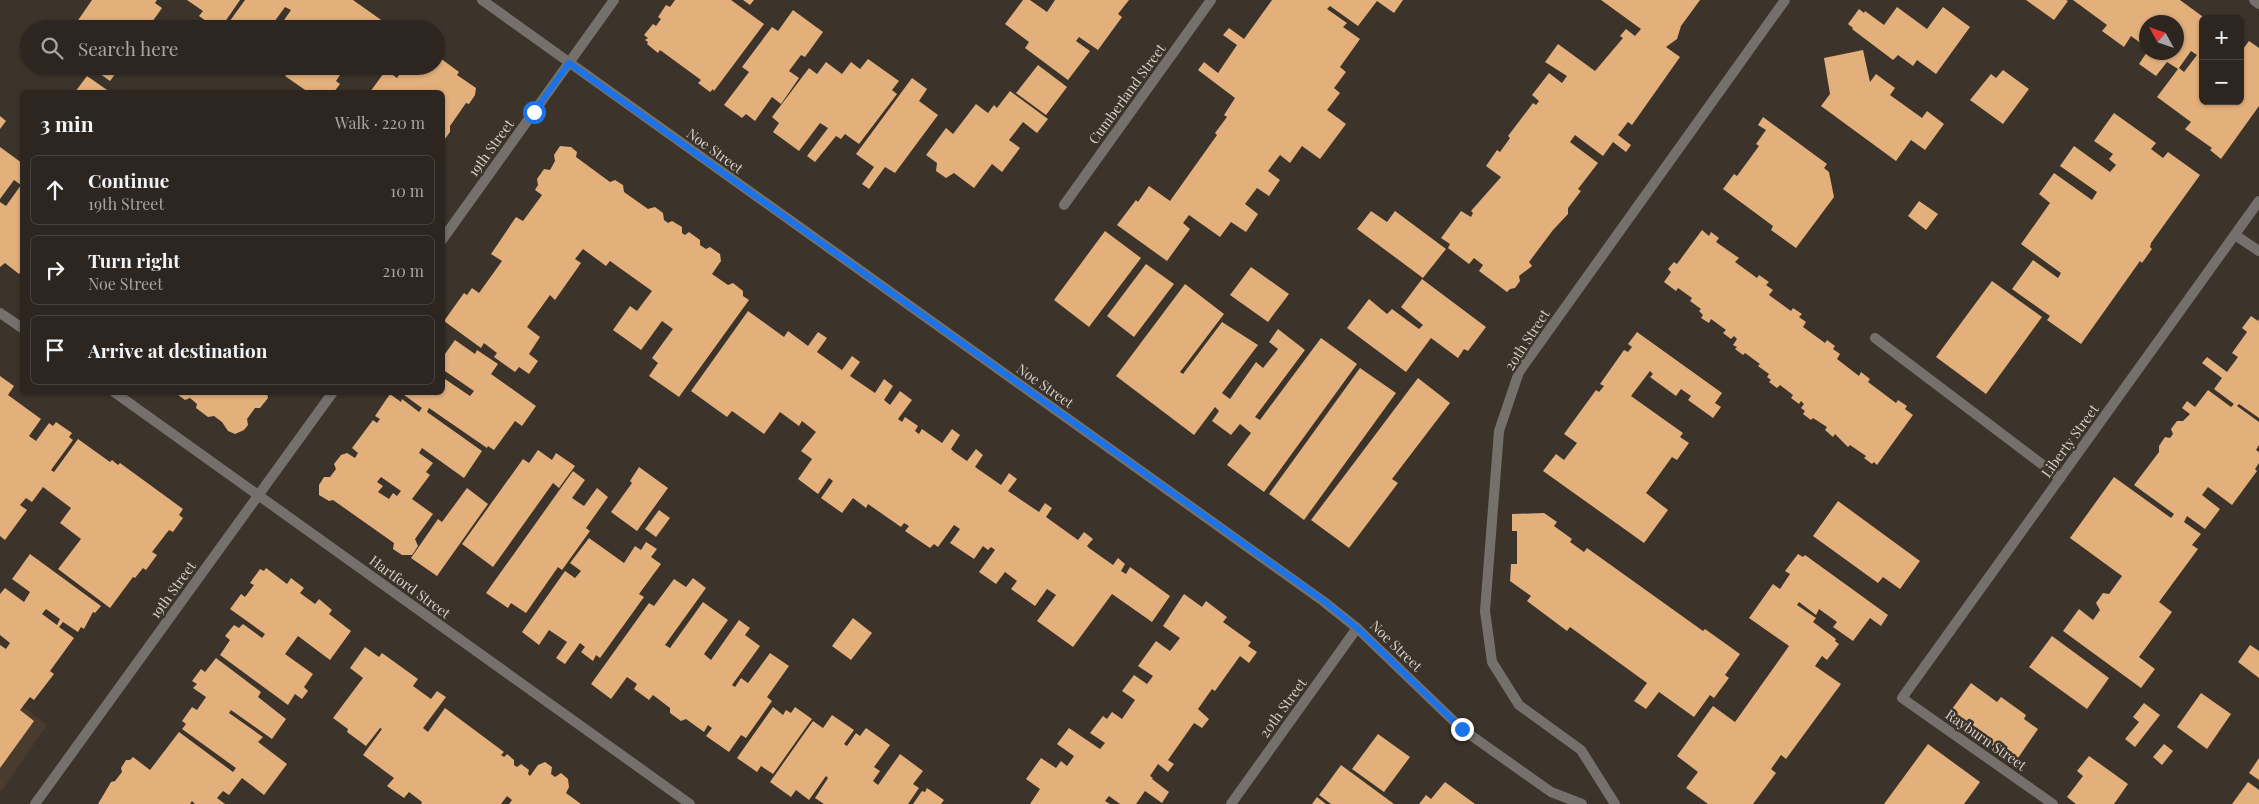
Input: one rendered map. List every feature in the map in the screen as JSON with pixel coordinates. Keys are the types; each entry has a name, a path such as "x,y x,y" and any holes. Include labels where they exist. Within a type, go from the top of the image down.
{"street":[{"name":"Noe Street","path":"482,0 1324,601 1357,628 1462,729 1551,792 1582,804"},
{"name":"19th Street","path":"445,236 614,0"},
{"name":"Cumberland Street","path":"1064,205 1211,0"},
{"name":"20th Street","path":"1615,804 1581,750 1519,705 1492,662 1485,611 1499,431 1519,372 1784,0"},
{"path":"2254,0 2259,4"},
{"name":"Liberty Street","path":"1902,698 2259,200"},
{"path":"2235,235 2259,251"},
{"path":"0,313 20,327"},
{"path":"1875,338 2060,478"},
{"name":"Hartford Street","path":"118,395 690,804"},
{"name":"19th Street","path":"35,804 331,395"},
{"name":"20th Street","path":"1230,804 1357,628"},
{"name":"Rayburn Street","path":"1902,698 2053,804"}],"shaded area":[{"path":"0,689 47,725 0,793"}],"building":[{"path":"92,0 157,0 155,3 162,8 153,20 78,20"},
{"path":"187,0 240,0 226,20 205,20 199,16 203,11"},
{"path":"245,0 353,0 381,20 284,20 291,10 285,7 276,20 231,20"},
{"path":"675,0 731,0 764,24 714,91 713,89 710,92 698,83 701,80 660,50 658,53 645,40 648,38 644,35 653,24 656,26 661,19 658,17 666,5 670,7"},
{"path":"743,0 754,0 750,5"},
{"path":"1023,0 1030,0 1047,12 1055,0 1129,0 1118,14 1122,17 1098,50 1079,37 1076,41 1090,51 1068,80 1025,48 1029,42 1005,24"},
{"path":"1272,0 1403,0 1394,13 1377,1 1358,26 1330,6 1327,9 1347,23 1343,27 1360,39 1340,67 1346,72 1334,88 1340,93 1327,110 1346,124 1320,159 1302,146 1290,163 1280,155 1268,171 1280,180 1269,196 1257,188 1245,204 1258,214 1246,232 1231,222 1220,237 1189,215 1183,223 1190,229 1167,261 1117,225 1136,200 1138,202 1149,186 1170,201 1217,135 1215,133 1227,117 1224,115 1235,98 1198,70 1204,62 1218,73 1237,45 1223,35 1229,28 1244,39"},
{"path":"1601,0 1700,0 1681,26 1677,39 1666,47 1680,57 1632,125 1628,122 1618,135 1631,145 1626,152 1613,142 1603,156 1575,135 1570,142 1598,163 1578,189 1581,191 1568,208 1568,214 1553,230 1529,262 1532,266 1519,276 1520,281 1515,288 1507,292 1479,271 1483,265 1474,258 1469,264 1448,248 1450,244 1441,238 1461,211 1471,217 1473,213 1471,211 1501,177 1486,166 1497,150 1500,152 1510,138 1508,136 1533,103 1536,105 1539,101 1532,95 1549,73 1562,83 1567,76 1545,62 1558,44 1595,71 1623,38 1620,36 1626,29 1635,36 1641,29"},
{"path":"2026,0 2066,0 2068,1 2054,20"},
{"path":"2073,0 2180,0 2201,15 2199,15 2199,105 2244,105 2244,48 2249,41 2259,48 2259,106 2221,159 2210,150 2212,148 2185,129 2191,122 2157,97 2178,69 2167,62 2156,76 2139,64 2142,60 2184,60 2184,15 2139,15 2139,42 2131,36 2124,47 2102,31 2107,25","holes":["2191,51 2197,55 2184,72 2179,68"]},
{"path":"1897,7 1927,29 1943,7 1970,27 1936,74 1917,60 1913,66 1898,55 1893,60 1848,24 1859,9 1864,13 1865,11 1884,25"},
{"path":"793,10 823,32 805,57 801,55 789,71 799,78 781,104 772,97 755,121 746,114 742,118 724,105 749,72 742,67 772,27 778,31"},
{"path":"1863,50 1870,82 1876,74 1895,88 1890,95 1922,118 1927,111 1944,124 1925,150 1911,140 1896,161 1821,106 1830,94 1824,58"},
{"path":"868,59 899,81 892,90 897,94 859,144 845,134 841,139 836,136 815,162 807,156 828,128 820,123 799,151 773,132 779,123 772,117 809,68 817,74 826,62 842,74 851,62 860,69"},
{"path":"445,62 459,72 457,75 476,88 475,95 469,104 466,103 450,126 450,132 445,139 445,90 371,90 382,75 393,75 397,78 399,75 445,75"},
{"path":"1038,65 1067,87 1046,115 1016,93"},
{"path":"2003,70 2029,89 2003,124 1970,100 1991,74 1996,78"},
{"path":"102,75 114,75 110,81"},
{"path":"340,75 336,81 340,84 336,90 305,90 285,76"},
{"path":"87,76 107,90 76,90"},
{"path":"912,78 927,89 919,101 938,115 895,173 885,167 869,189 862,184 874,167 856,154"},
{"path":"1010,91 1048,119 1037,133 1023,122 1009,140 1020,148 1002,172 992,164 974,188 954,173 946,178 936,171 937,163 926,155 946,128 953,134 976,104 988,113 994,105 997,108"},
{"path":"2114,113 2156,143 2151,149 2163,158 2168,152 2200,175 2151,243 2150,247 2152,249 2142,263 2140,261 2081,344 2047,320 2050,316 2012,289 2033,260 2058,278 2061,273 2021,244 2050,203 2039,194 2054,173 2092,200 2097,192 2060,166 2074,146 2110,172 2116,165 2109,159 2113,154 2094,141"},
{"path":"0,116 6,121 0,129"},
{"path":"1763,117 1827,164 1824,168 1829,172 1834,197 1796,248 1771,230 1773,226 1723,189 1734,174 1737,176 1759,146 1756,144 1766,130 1758,125"},
{"path":"560,146 571,147 577,152 576,157 610,182 615,180 623,185 624,192 648,209 655,207 663,213 664,220 668,223 672,221 682,227 682,233 685,235 689,232 700,240 700,245 706,249 710,247 720,254 721,261 712,274 728,285 733,283 743,291 743,296 749,300 679,397 649,376 658,363 652,358 673,329 662,321 641,350 613,330 630,306 637,311 652,291 610,261 606,266 583,249 575,259 581,263 555,300 550,295 527,327 540,337 529,354 538,361 529,374 519,367 515,372 494,357 497,353 484,343 481,348 445,322 464,293 467,295 472,288 479,293 502,261 491,254 516,217 523,221 542,195 535,190 538,185 537,179 544,169 550,170 555,161 554,155"},
{"path":"0,147 20,162 20,184 14,180 0,199"},
{"path":"20,186 19,274 5,263 0,267 0,202 6,206"},
{"path":"1919,201 1938,214 1926,230 1908,216"},
{"path":"1371,211 1387,222 1395,211 1446,249 1423,278 1357,229"},
{"path":"1702,230 1709,236 1711,232 1719,238 1716,242 1739,258 1735,262 1757,278 1759,275 1769,282 1766,285 1773,290 1769,295 1791,311 1793,308 1802,314 1799,317 1806,322 1803,327 1825,343 1827,340 1835,346 1833,349 1840,354 1837,359 1859,376 1861,372 1870,379 1868,382 1896,403 1898,400 1907,406 1905,409 1913,415 1877,465 1874,462 1872,464 1864,458 1866,456 1850,445 1848,447 1835,434 1833,437 1825,430 1827,427 1803,414 1805,411 1801,408 1804,404 1801,401 1799,404 1791,398 1793,395 1780,385 1777,388 1769,382 1771,380 1767,377 1769,374 1758,366 1760,364 1745,353 1743,355 1735,349 1737,347 1733,345 1737,339 1734,336 1731,339 1723,333 1726,330 1711,319 1709,323 1701,318 1703,315 1699,311 1701,309 1690,301 1692,298 1678,288 1676,291 1664,282 1671,272 1668,269 1674,262 1677,264"},
{"path":"1105,231 1141,258 1089,327 1054,300"},
{"path":"1146,264 1174,284 1134,337 1107,316"},
{"path":"1251,267 1289,294 1268,322 1230,295"},
{"path":"1422,279 1486,327 1468,351 1464,349 1458,358 1431,338 1406,372 1347,328 1369,299 1387,314 1392,309 1419,329 1423,325 1401,307"},
{"path":"1992,281 2042,317 1986,394 1936,357"},
{"path":"1185,284 1224,314 1180,372 1183,374 1222,322 1258,345 1222,393 1230,399 1256,362 1263,368 1278,349 1269,342 1278,329 1305,350 1255,417 1260,420 1321,338 1357,364 1264,492 1227,465 1251,433 1240,424 1231,435 1212,421 1219,411 1215,407 1194,435 1116,376"},
{"path":"748,311 784,337 788,331 808,346 818,332 827,338 817,352 842,370 852,356 860,362 850,376 875,393 884,379 893,386 884,400 890,405 900,391 912,400 898,419 902,422 905,417 918,426 915,431 919,434 922,429 942,443 952,429 960,435 951,449 954,452 967,461 976,449 983,455 975,467 1001,485 1009,473 1017,479 1008,491 1039,512 1045,503 1052,508 1046,517 1078,540 1084,532 1093,539 1087,546 1089,548 1113,565 1118,558 1125,564 1121,571 1126,574 1130,567 1170,596 1152,622 1112,594 1073,647 1037,621 1056,595 1047,589 1035,606 1011,589 1017,581 1005,572 996,584 979,572 995,550 991,547 988,550 983,546 974,559 950,543 960,529 954,525 938,547 934,544 930,548 905,531 909,526 904,523 901,527 868,504 866,508 853,498 842,513 821,498 833,481 829,478 818,494 798,479 812,459 801,451 816,432 802,421 799,426 780,412 764,434 732,411 727,417 691,391"},
{"path":"2251,316 2258,321 2259,319 2259,418 2239,404 2237,406 2259,422 2259,445 2256,450 2259,452 2259,463 2255,469 2257,471 2232,505 2208,487 2202,495 2220,509 2205,529 2187,516 2184,522 2201,534 2192,545 2198,549 2159,602 2172,612 2139,657 2155,669 2141,688 2063,631 2079,609 2093,620 2100,610 2096,603 2103,593 2109,594 2122,576 2070,538 2114,477 2171,518 2174,514 2134,485 2159,452 2159,446 2165,437 2170,438 2173,434 2171,429 2177,421 2183,421 2190,414 2182,408 2187,401 2195,407 2208,390 2231,407 2234,404 2214,389 2222,378 2202,363 2207,357 2227,372 2238,357 2232,353 2247,332 2242,328"},
{"path":"1637,332 1722,393 1715,403 1721,407 1713,418 1688,400 1691,396 1681,389 1676,396 1650,377 1653,374 1650,371 1631,396 1683,433 1680,437 1689,443 1677,460 1672,457 1646,493 1668,510 1644,543 1543,471 1556,454 1564,460 1577,443 1564,434 1596,390 1599,392 1604,386 1600,384 1624,350 1628,352 1632,347 1628,344"},
{"path":"455,340 475,354 477,350 498,364 491,374 536,406 522,426 515,421 494,450 488,446 487,448 429,408 427,412 482,451 464,478 422,448 419,453 433,463 426,472 430,475 412,499 433,514 415,539 418,546 412,555 402,555 393,549 394,543 333,500 329,501 319,495 319,485 324,477 330,477 336,469 334,464 341,455 347,453 355,458 358,453 352,448 373,420 377,423 380,419 375,416 389,395 401,402 402,399 419,412 422,408 404,395 445,395 445,379 470,396 474,391 445,371 445,354","holes":["381,477 401,491 397,496 393,493 389,499 378,492 383,486 377,482"]},
{"path":"1360,368 1396,393 1304,520 1269,494"},
{"path":"0,376 14,386 8,395 41,419 29,436 36,441 49,423 53,426 56,422 72,433 69,437 73,440 51,470 54,472 78,439 110,462 112,460 118,465 120,463 183,509 179,515 183,518 173,532 169,530 152,552 157,555 146,570 143,568 135,578 133,577 110,608 58,569 81,539 60,523 71,508 43,487 32,502 26,498 20,505 27,510 5,540 0,536"},
{"path":"1418,378 1450,403 1392,479 1398,483 1349,548 1311,520"},
{"path":"178,395 268,395 268,398 260,408 255,408 247,419 248,425 244,430 235,434 228,431 222,422 214,416 208,417 196,408 197,404 190,398 185,400"},
{"path":"538,450 552,460 556,453 575,466 559,488 553,483 493,567 462,544 523,459 529,463"},
{"path":"639,467 668,488 637,531 611,512 632,483 630,481"},
{"path":"573,471 585,480 572,498 584,506 597,488 608,497 586,528 590,531 562,570 558,567 526,613 511,603 508,608 486,593"},
{"path":"467,488 488,504 437,576 411,558 438,519 442,522"},
{"path":"1838,501 1920,561 1900,589 1883,577 1878,583 1813,536"},
{"path":"659,510 670,518 656,537 645,529"},
{"path":"1544,513 1557,522 1554,526 1572,539 1570,542 1584,552 1587,548 1703,631 1705,629 1740,654 1725,675 1729,678 1714,698 1710,695 1694,717 1659,692 1646,709 1634,701 1647,683 1570,627 1567,631 1527,601 1531,596 1510,581 1511,564 1517,564 1517,531 1512,531 1512,514"},
{"path":"589,538 624,563 635,546 641,550 646,542 657,549 651,557 661,564 639,594 644,597 600,658 596,655 593,661 581,652 585,647 580,643 565,664 556,658 567,642 549,630 539,645 522,632 565,571 575,578 581,571 570,563"},
{"path":"30,554 101,606 95,613 93,612 84,629 81,627 78,632 63,622 59,627 74,638 50,671 54,674 34,700 30,697 20,710 34,721 0,768 0,645 6,649 10,643 0,635 0,594 5,588 24,602 30,592 12,579","holes":["46,609 60,619 57,625 42,614"]},
{"path":"1798,554 1803,557 1805,555 1888,615 1881,626 1870,618 1853,641 1833,627 1837,622 1819,609 1816,615 1799,602 1797,605 1816,618 1813,622 1836,639 1835,641 1839,644 1827,660 1822,656 1815,666 1841,684 1786,759 1781,755 1771,769 1776,773 1753,804 1708,804 1686,788 1698,772 1677,756 1713,706 1735,722 1789,646 1749,618 1773,584 1780,589 1790,574 1785,571"},
{"path":"266,568 287,584 291,578 304,588 300,593 315,604 319,599 332,610 329,614 351,631 330,660 298,636 285,654 313,674 304,687 308,691 302,699 295,694 288,705 220,655 230,640 225,636 234,625 239,628 243,624 262,638 265,634 230,609 241,594 245,597 254,585 250,583 260,569 264,571"},
{"path":"693,578 706,588 665,645 670,648 703,602 728,620 704,654 711,660 739,620 750,628 745,635 760,646 732,685 735,687 741,678 748,683 770,653 789,666 767,697 772,701 746,738 741,735 729,752 706,736 712,728 708,725 704,732 686,719 681,721 670,713 670,708 653,695 649,700 634,689 637,684 627,677 611,699 591,684 649,603 654,606 674,579 686,587"},
{"path":"1184,594 1202,607 1206,601 1227,617 1223,622 1251,642 1248,646 1257,652 1249,663 1240,656 1215,691 1212,689 1198,709 1209,719 1202,728 1194,723 1168,760 1174,764 1168,772 1158,764 1150,776 1169,792 1162,803 1145,791 1136,804 1120,804 1109,796 1105,801 1110,804 1030,804 1040,789 1026,779 1041,758 1056,768 1061,761 1067,766 1074,756 1057,744 1069,728 1100,749 1105,743 1090,733 1103,716 1107,719 1112,712 1122,719 1135,700 1122,691 1134,675 1147,684 1153,676 1138,666 1156,641 1170,651 1180,638 1163,626"},
{"path":"853,618 872,633 851,660 832,646"},
{"path":"2052,636 2109,678 2087,709 2029,667"},
{"path":"2250,645 2259,651 2259,678 2238,662"},
{"path":"365,647 379,657 382,653 418,679 413,686 431,699 437,691 446,697 423,728 428,732 445,708 504,752 501,755 504,757 507,754 514,760 514,765 517,767 521,764 529,770 528,774 530,776 538,765 545,762 552,767 551,774 555,777 561,773 568,779 569,787 566,793 581,804 509,804 512,800 507,796 501,804 421,804 422,802 409,792 404,798 387,786 394,778 363,755 382,729 380,728 366,746 347,732 348,729 333,718 363,678 350,668"},
{"path":"216,658 261,692 258,697 286,719 272,739 231,710 229,713 263,737 258,742 287,764 264,795 242,778 229,795 223,791 217,798 225,804 195,804 192,801 190,804 98,804 111,782 115,781 122,772 121,768 126,760 130,760 133,757 150,770 179,732 233,772 236,768 182,729 186,724 182,721 192,707 197,710 206,697 193,688 197,684 192,681 201,669 205,672"},
{"path":"1971,683 1997,702 2001,697 2026,715 2024,719 2038,729 2018,758 2004,748 2001,752 1949,713"},
{"path":"2201,693 2231,714 2207,749 2177,727"},
{"path":"2144,703 2160,715 2135,747 2125,739 2139,722 2133,717"},
{"path":"773,707 783,715 786,710 791,713 795,707 812,719 773,774 761,766 757,772 737,758"},
{"path":"832,715 854,730 844,744 847,746 856,733 860,736 866,728 890,745 874,767 880,771 873,781 878,785 900,754 923,771 913,784 919,788 908,804 824,804 815,798 828,778 826,776 809,800 796,790 791,797 770,782 813,721 823,728"},
{"path":"1378,734 1410,757 1384,792 1352,769"},
{"path":"1928,744 1980,782 1964,804 1884,804"},
{"path":"2164,744 2173,751 2162,765 2153,757"},
{"path":"2089,756 2128,784 2114,804 2076,804 2067,797 2083,776 2077,771"},
{"path":"2259,758 2259,780 2249,773"},
{"path":"1341,765 1394,804 1331,804 1319,795"},
{"path":"1445,782 1475,804 1419,804 1426,795 1431,799"},
{"path":"2248,782 2259,790 2259,804 2232,804"},
{"path":"927,788 944,800 941,804 913,804 922,791 925,792"},
{"path":"1317,797 1326,804 1312,804"}],"route":[{"path":"534,112 569,63 1324,601 1357,628 1462,729"}]}
